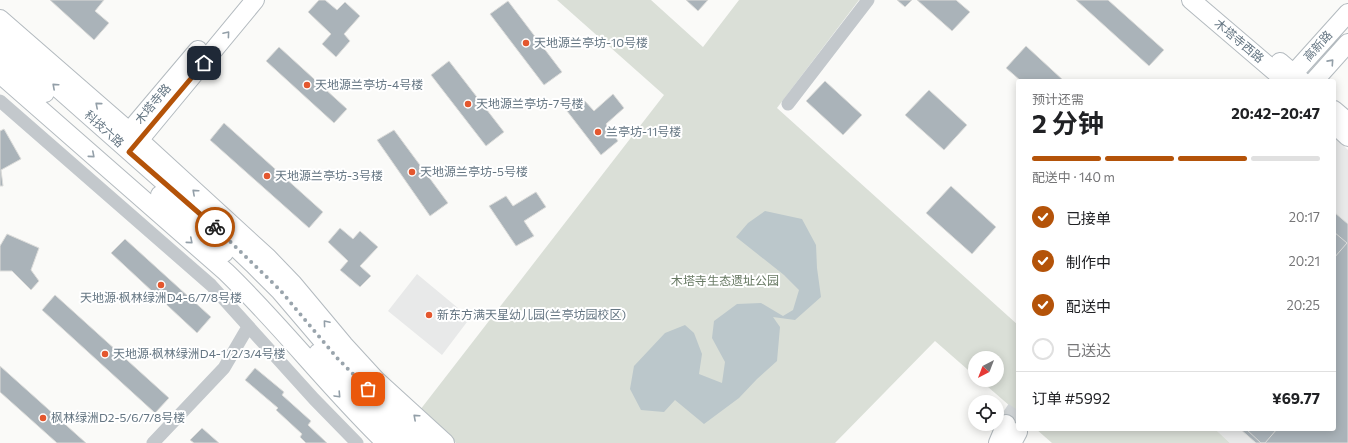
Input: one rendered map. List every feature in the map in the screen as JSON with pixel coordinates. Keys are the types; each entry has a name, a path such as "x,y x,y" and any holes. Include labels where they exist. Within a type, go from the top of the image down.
{"main road":[{"name":"木塔寺路","path":"125,147 240,0"},
{"name":"木塔寺路","path":"125,147 256,0"},
{"name":"木塔寺西路","path":"1192,0 1293,79"},
{"name":"木塔寺西路","path":"1209,0 1293,79"},
{"name":"高新路","path":"1293,79 1348,13"},
{"path":"0,19 125,147 268,258 293,284 344,345 377,380 445,443"},
{"name":"科技六路","path":"0,37 207,220 280,290 338,359 388,409 426,443"},
{"name":"高新路","path":"1316,79 1348,43"},
{"name":"科技六路","path":"0,54 125,147 233,261 266,293 335,374 380,420 407,443"},
{"path":"0,74 226,272 247,293 342,399 386,443"},
{"path":"1336,112 1348,122"},
{"path":"1336,126 1348,137"},
{"path":"998,443 1012,433"}],"street":[{"path":"788,104 868,0"},
{"path":"0,101 211,285 314,399 357,443"},
{"path":"153,443 224,368 248,327"}],"shaded area":[{"path":"1336,138 1348,150 1348,443 1230,443 1217,431 1336,431"},
{"path":"765,211 802,219 816,245 817,268 821,297 795,320 773,317 780,327 777,361 739,398 704,424 675,400 664,412 641,410 630,389 634,366 665,333 685,325 694,333 702,354 699,374 722,383 725,362 712,338 714,321 737,304 761,303 783,316 793,310 799,290 784,275 736,237 748,223"},
{"name":"新东方满天星幼儿园(兰亭坊园校区)","path":"417,274 470,318 442,355 388,311"}],"green space":[{"name":"木塔寺生态遗址公园","path":"557,0 651,0 703,47 739,0 859,0 777,108 1016,323 1016,411 1004,401 1004,395 997,395 988,387 1004,387 1004,351 968,351 968,370 935,341 835,443 456,443 420,410 664,95"},
{"path":"1038,431 1217,431 1230,443 1052,443"}],"building":[{"path":"50,0 104,0 95,11 109,23 94,40"},
{"path":"319,0 325,0 337,10 345,2 360,16 344,34 350,41 336,57 322,44 331,34 308,12"},
{"path":"686,0 708,0 698,11"},
{"path":"897,0 912,0 905,7"},
{"path":"917,0 956,0 970,12 952,31"},
{"path":"1076,0 1108,0 1164,50 1149,66"},
{"name":"天地源兰亭坊-10号楼","path":"508,1 562,72 544,85 490,14"},
{"path":"1026,46 1062,79 1019,79 1006,68"},
{"name":"天地源兰亭坊-4号楼","path":"279,47 347,109 334,123 266,61"},
{"name":"天地源兰亭坊-7号楼","path":"449,61 504,132 486,146 431,75"},
{"path":"825,81 862,115 843,135 806,101"},
{"path":"929,90 967,125 944,150 905,115"},
{"name":"兰亭坊-11号楼","path":"613,94 624,108 606,124 618,141 601,155 567,111 584,100 594,111"},
{"name":"天地源兰亭坊-3号楼","path":"224,123 323,212 309,228 210,140"},
{"path":"4,129 21,159 1,170 3,186 0,186 0,131"},
{"name":"天地源兰亭坊-5号楼","path":"394,130 448,203 430,216 377,140"},
{"path":"951,186 996,227 972,254 926,213"},
{"path":"536,192 546,207 524,221 534,236 516,246 489,206 506,196 513,206"},
{"path":"1336,214 1348,224 1348,443 1256,443 1242,431 1336,431"},
{"path":"340,228 353,239 360,231 378,247 360,266 371,276 360,287 340,270 348,261 328,242"},
{"path":"7,234 39,248 31,270 39,281 31,290 12,271 0,271 0,246"},
{"path":"1336,234 1347,243 1336,256"},
{"name":"天地源·枫林绿洲D4-6/7/8号楼","path":"125,239 211,317 197,333 111,253"},
{"name":"天地源·枫林绿洲D4-1/2/3/4号楼","path":"55,295 169,398 155,413 42,310"},
{"name":"枫林绿洲D2-5/6/7/8号楼","path":"0,366 86,443 57,443 0,392"},
{"path":"255,368 284,392 282,395 311,421 308,425 327,443 306,443 300,437 302,434 276,410 278,408 245,380"},
{"path":"202,428 219,443 194,443 190,440"},
{"path":"1248,431 1275,431 1265,443 1261,443"}],"tunnel":[{"path":"1006,424 1016,409"}],"way so far":[{"path":"215,227 280,290 338,359 368,389"}],"place":[{"name":"天地源兰亭坊-10号楼","path":"526,43"},
{"name":"天地源兰亭坊-4号楼","path":"307,85"},
{"name":"天地源兰亭坊-7号楼","path":"468,104"},
{"name":"兰亭坊-11号楼","path":"598,132"},
{"name":"天地源兰亭坊-5号楼","path":"412,172"},
{"name":"天地源兰亭坊-3号楼","path":"267,176"},
{"name":"天地源·枫林绿洲D4-6/7/8号楼","path":"161,285"},
{"name":"新东方满天星幼儿园(兰亭坊园校区)","path":"429,315"},
{"name":"天地源·枫林绿洲D4-1/2/3/4号楼","path":"105,354"},
{"name":"枫林绿洲D2-5/6/7/8号楼","path":"43,418"}],"route":[{"path":"204,63 129,152 215,227"}]}
